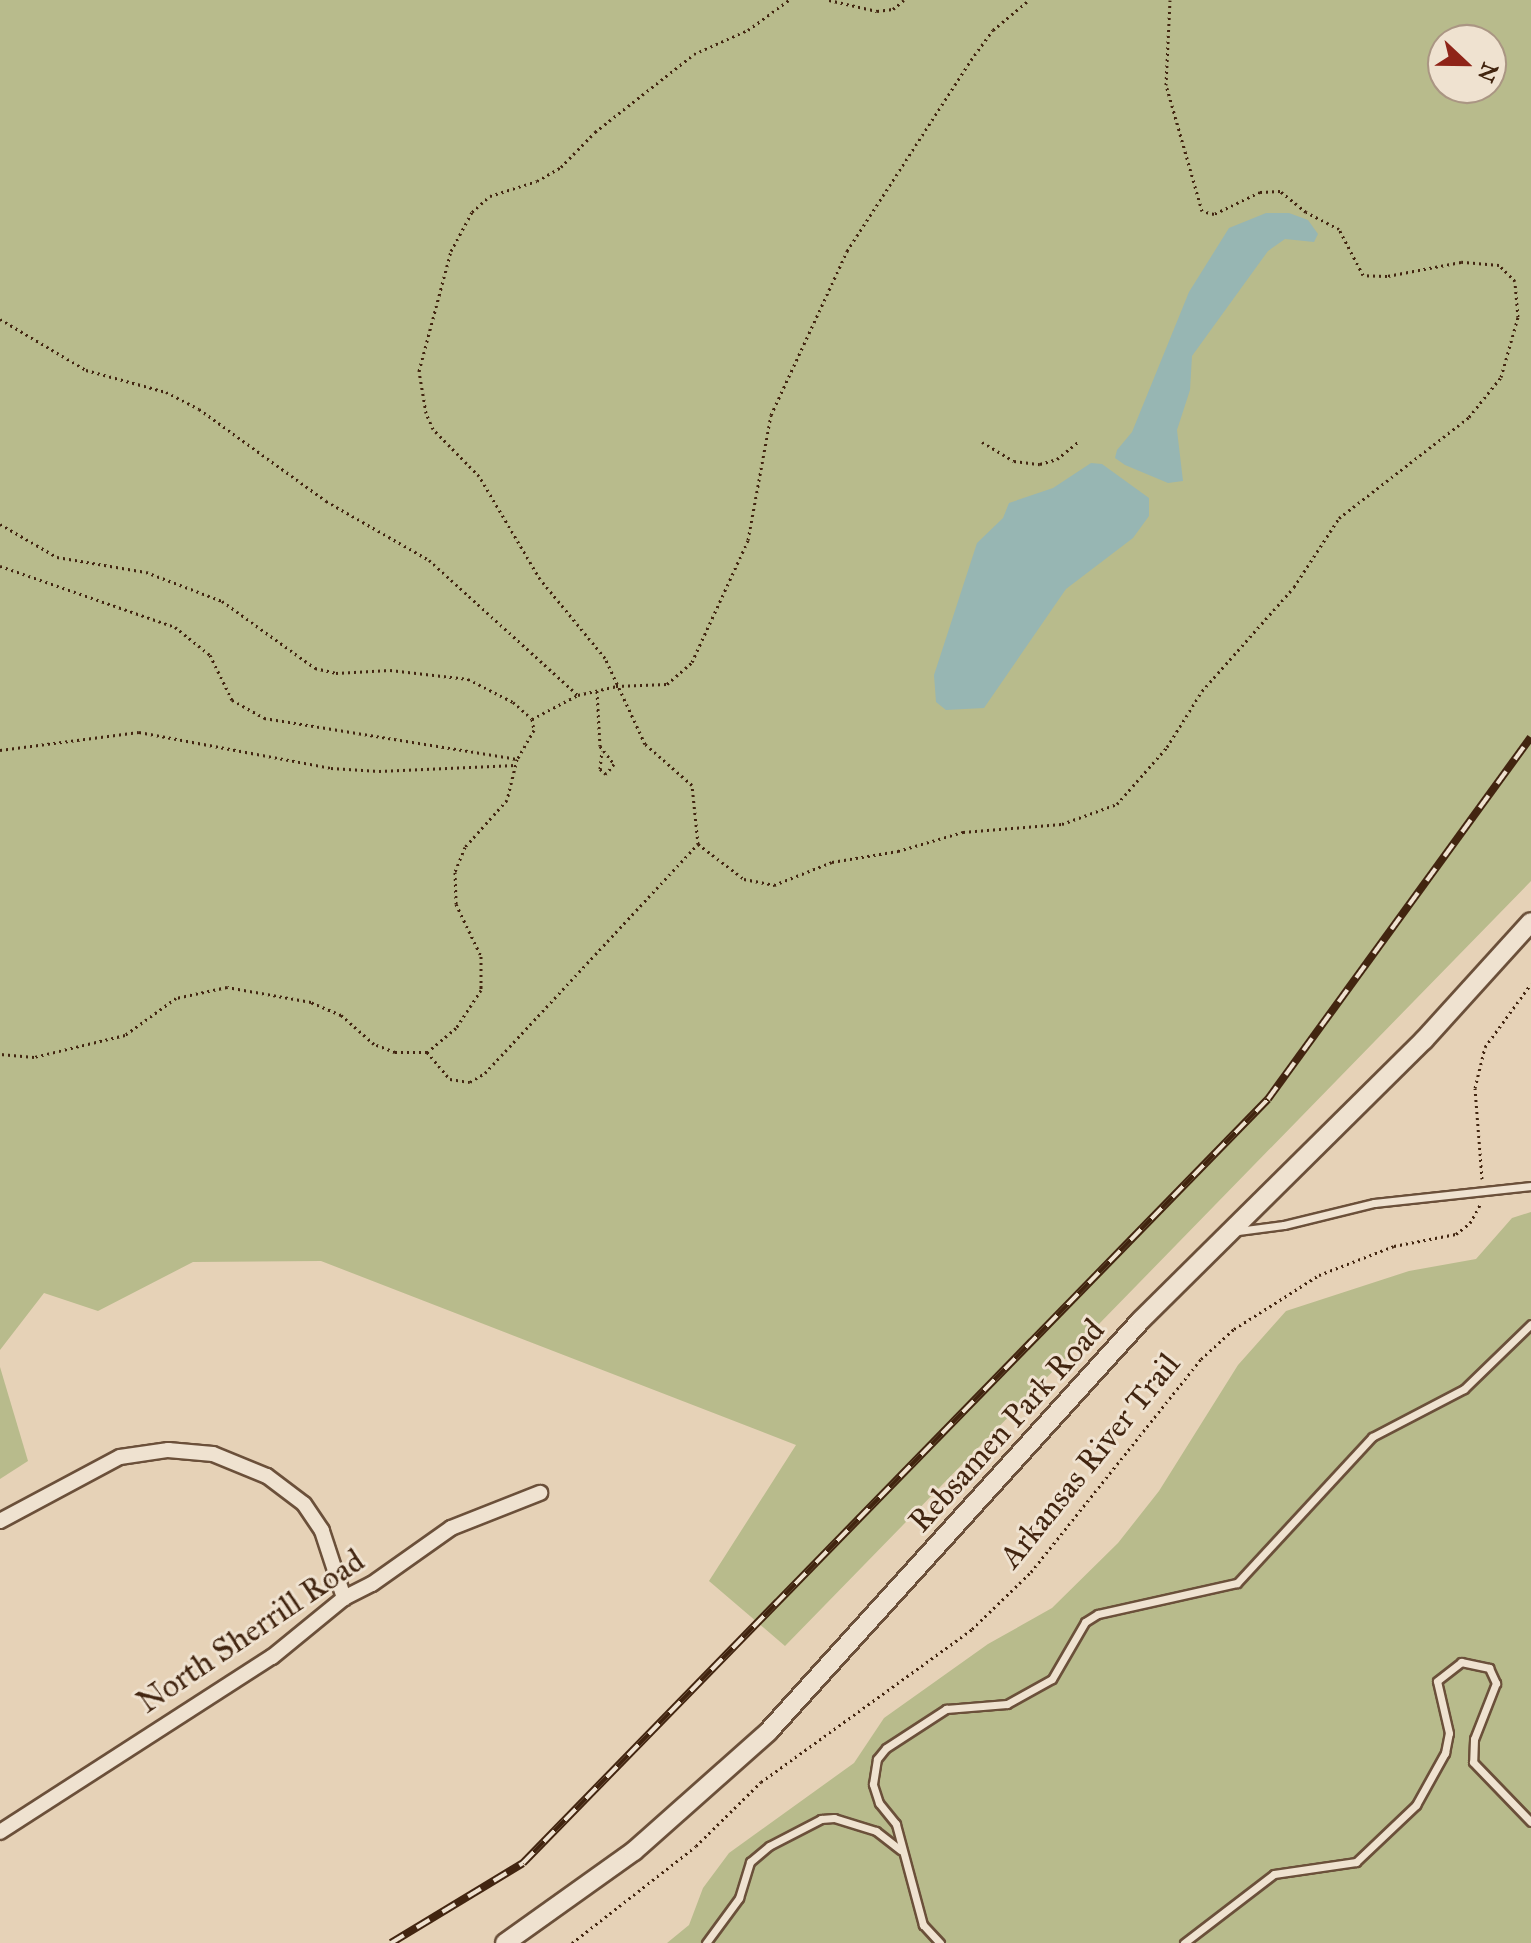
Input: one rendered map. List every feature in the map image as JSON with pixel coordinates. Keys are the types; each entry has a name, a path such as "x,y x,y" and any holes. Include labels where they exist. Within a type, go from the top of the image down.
{"street":[{"name":"Rebsamen Park Road","path":"505,1943 634,1851 778,1722 1141,1320 1424,1040 1531,922"},
{"path":"0,1521 120,1457 168,1450 213,1454 267,1476 304,1504 322,1531 344,1598"},
{"name":"North Sherrill Road","path":"0,1832 272,1657 344,1598 372,1584 451,1528 540,1493"}],"lane":[{"path":"1228,1232 1284,1225 1374,1203 1531,1186"},
{"path":"940,1943 923,1925 914,1877 902,1851 896,1824 879,1803 873,1784 877,1759 886,1748 946,1709 1007,1704 1052,1679 1085,1622 1098,1614 1237,1583 1372,1437 1464,1389 1531,1324"},
{"path":"1184,1943 1274,1874 1356,1862 1416,1805 1445,1753 1449,1733 1437,1681 1461,1662 1489,1668 1496,1683 1474,1739 1473,1762 1531,1822"},
{"path":"706,1943 739,1898 750,1862 769,1846 821,1819 834,1818 876,1831 902,1851"}],"path":[{"path":"789,0 748,30 694,54 595,132 561,167 480,204 451,251 422,352 419,384 433,429 479,476 540,579 605,658 645,744 692,785 698,844 744,879 774,885 832,862 898,851 963,832 1062,824 1117,804 1158,760 1202,691 1294,587 1339,518 1469,417 1501,377 1518,317 1515,281 1499,265 1461,262 1387,276 1363,275 1339,229 1272,189 1214,214 1202,211 1166,85 1170,0"},
{"path":"829,0 877,11 893,9 904,0"},
{"path":"532,719 578,695 616,686 667,684 692,662 748,540 771,415 847,251 971,60 993,30 1029,0"},
{"path":"0,319 86,370 166,392 199,409 326,501 391,534 429,560 578,695"},
{"path":"982,442 1014,461 1040,464 1057,459 1079,441"},
{"path":"0,524 57,557 146,572 222,601 315,668 468,679 501,694 532,719"},
{"path":"0,566 175,627 210,655 232,700 264,718 517,759"},
{"path":"597,691 602,751 600,769 606,774 614,764 602,751"},
{"path":"0,1054 34,1057 125,1035 176,998 227,987 311,1002 341,1015 374,1044 395,1052 427,1052 456,1028 481,990 481,956 456,904 455,872 465,847 507,800 517,759 530,741 532,719"},
{"path":"0,750 139,732 331,768 379,771 516,765"},
{"path":"427,1052 450,1079 470,1082 485,1073 698,844"},
{"path":"1483,1190 1475,1088 1485,1047 1531,984"},
{"name":"Arkansas River Trail","path":"572,1943 696,1846 761,1782 972,1629 1031,1572 1201,1359 1234,1329 1319,1275 1394,1246 1456,1234 1481,1209 1483,1190"}],"green space":[{"path":"0,0 1531,0 1531,881 785,1646 709,1581 796,1445 321,1261 193,1262 98,1311 44,1293 0,1350"},
{"path":"1531,1212 1531,1943 667,1943 689,1925 703,1888 729,1853 854,1763 884,1718 988,1644 1052,1608 1118,1543 1159,1491 1238,1365 1286,1311 1409,1271 1476,1259 1512,1218"},
{"path":"0,1367 28,1461 0,1479"}],"water":[{"path":"1266,213 1289,213 1308,220 1318,234 1314,242 1285,239 1268,251 1192,356 1190,390 1177,430 1183,481 1168,483 1125,465 1115,458 1117,450 1132,432 1189,292 1229,228"},
{"path":"1091,463 1102,464 1149,498 1149,516 1133,538 1066,589 984,708 946,710 936,702 934,675 977,543 1003,518 1009,503 1053,488"}],"railway":[{"path":"391,1943 523,1863 1268,1099 1531,737"}]}
